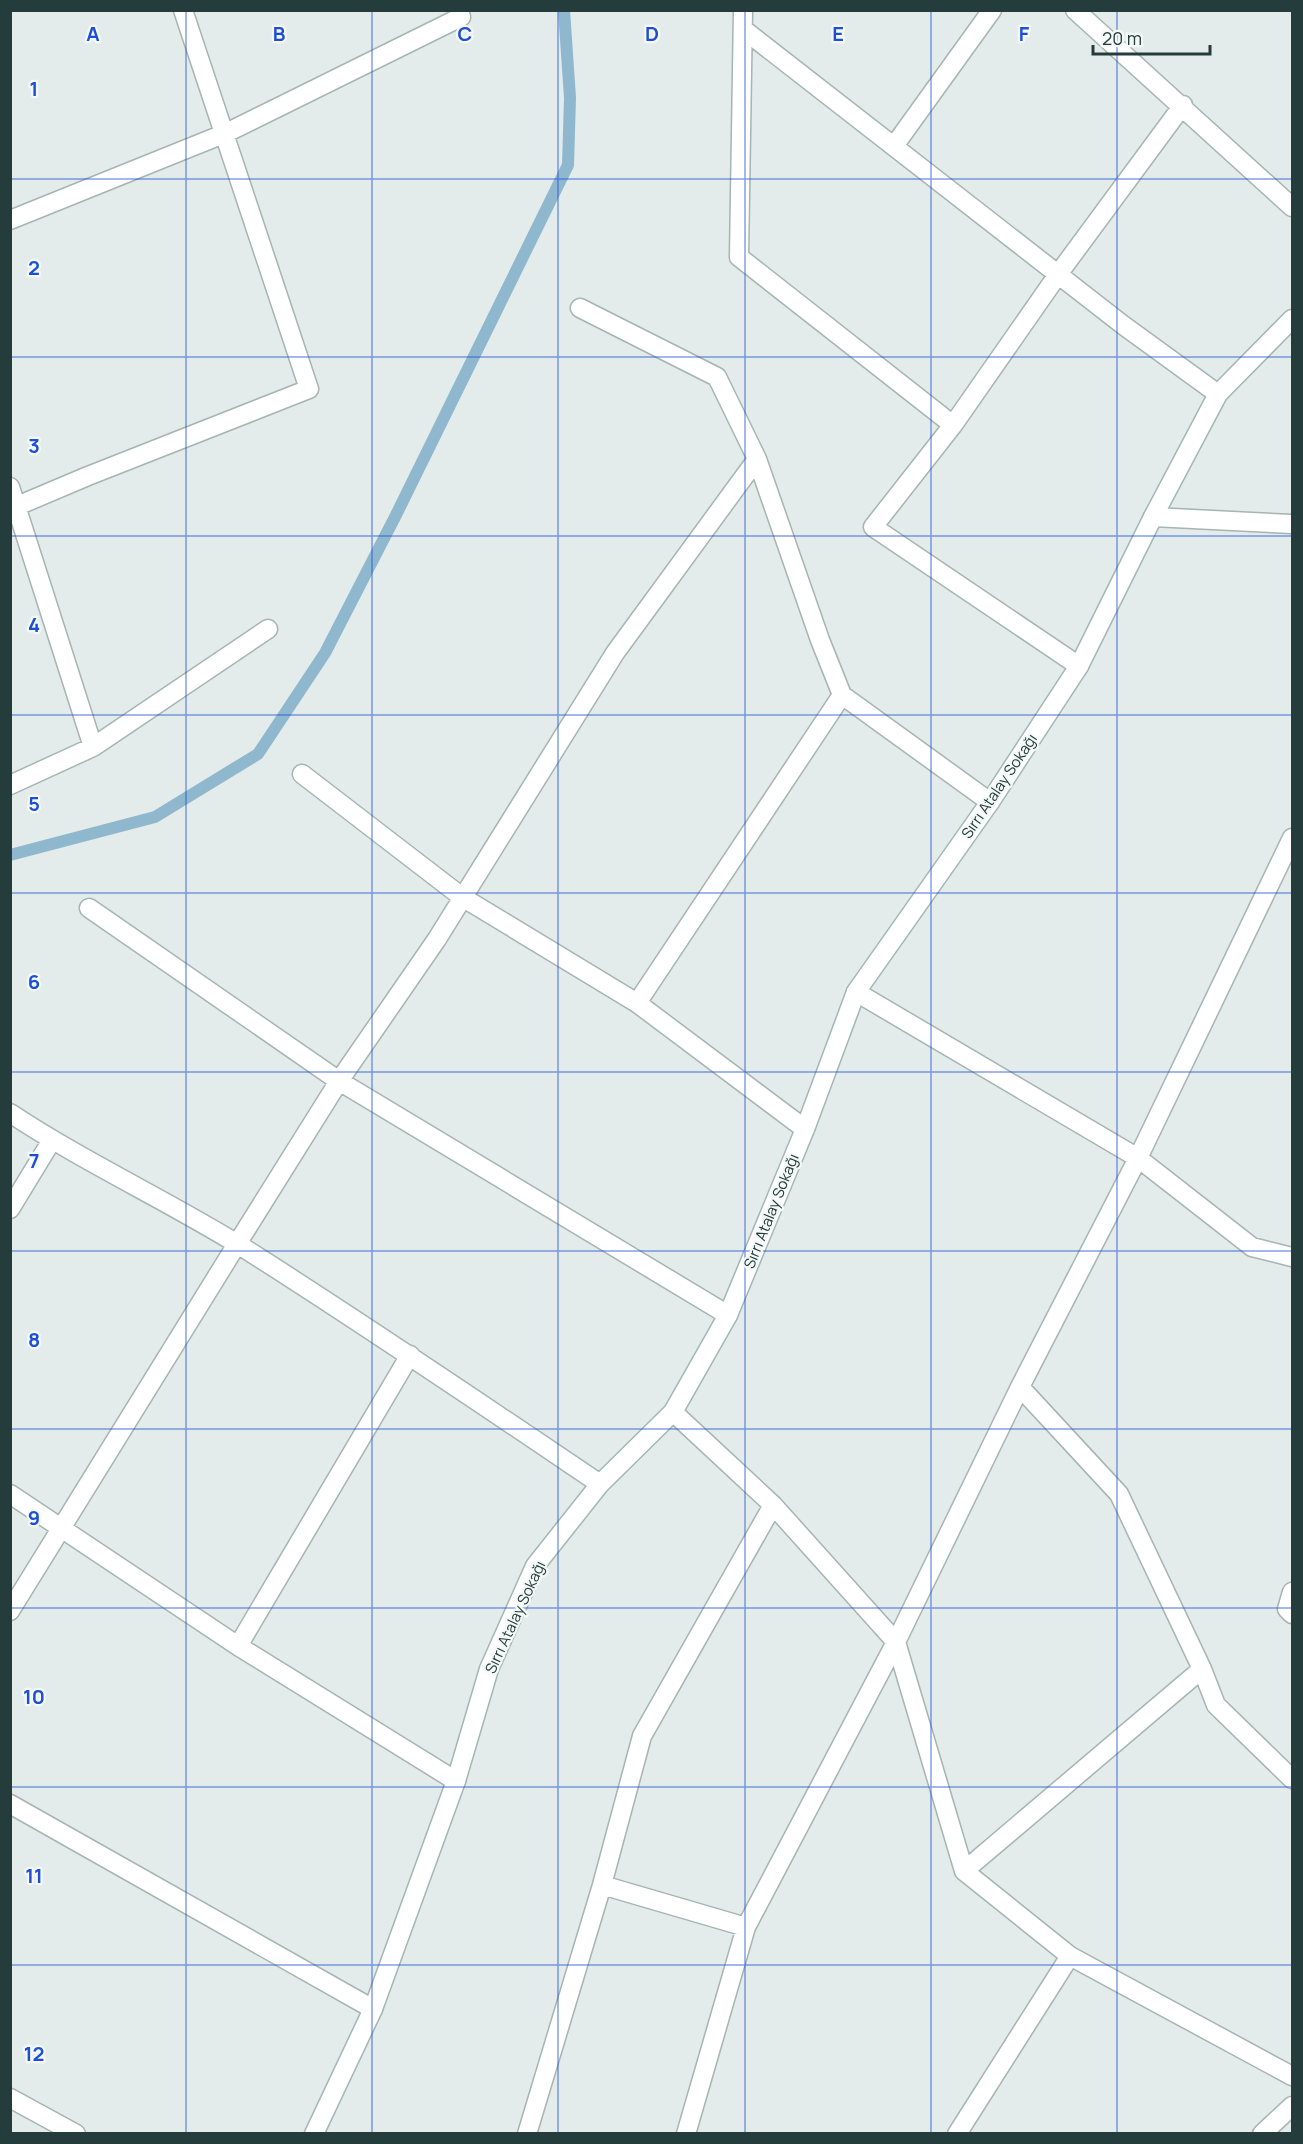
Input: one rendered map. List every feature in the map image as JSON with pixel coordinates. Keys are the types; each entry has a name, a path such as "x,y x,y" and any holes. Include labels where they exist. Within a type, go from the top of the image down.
{"street":[{"path":"15,508 88,476 309,389 226,133 183,10"},
{"path":"743,10 739,257 952,425"},
{"path":"894,146 992,10"},
{"path":"1076,10 1293,207"},
{"path":"10,220 226,133 465,13"},
{"path":"743,29 1123,325 1218,394"},
{"path":"1079,666 873,527 952,425 1059,273 1183,105"},
{"path":"580,308 717,377 757,459 820,640 842,695 990,802"},
{"name":"Sırrı Atalay Sokağı","path":"314,2133 373,2009 456,1781 489,1669 535,1566 600,1484 673,1412 728,1315 805,1129 856,992 990,802 1079,666 1153,517 1218,394 1293,319"},
{"path":"10,1611 339,1081 431,949 615,653 757,459"},
{"path":"10,487 93,747"},
{"path":"1153,517 1293,524"},
{"path":"10,785 93,747 268,628"},
{"path":"637,1003 842,695"},
{"path":"302,774 462,897 637,1003 805,1129"},
{"path":"686,2133 746,1927 896,1642 1020,1387 1138,1158 1292,837"},
{"path":"89,908 339,1081 728,1315"},
{"path":"856,992 1138,1158 1252,1247 1293,1257"},
{"path":"10,1113 52,1140 237,1244 410,1354 600,1484"},
{"path":"10,1209 52,1140"},
{"path":"238,1646 410,1354"},
{"path":"1020,1387 1119,1494 1202,1669 1216,1705 1293,1779"},
{"path":"673,1412 773,1505 896,1642 964,1871 1070,1956 1293,2076"},
{"path":"10,1494 238,1646 456,1781"},
{"path":"527,2133 602,1885 642,1736 773,1505"},
{"path":"1293,1592 1287,1609 1293,1614"},
{"path":"964,1871 1202,1669"},
{"path":"10,1803 373,2009"},
{"path":"602,1885 746,1927"},
{"path":"957,2133 1070,1956"},
{"path":"10,2098 76,2133"},
{"path":"1262,2133 1293,2106"}],"waterway":[{"path":"10,855 155,817 258,754 325,653 396,515 568,165 570,98 564,10"}]}
